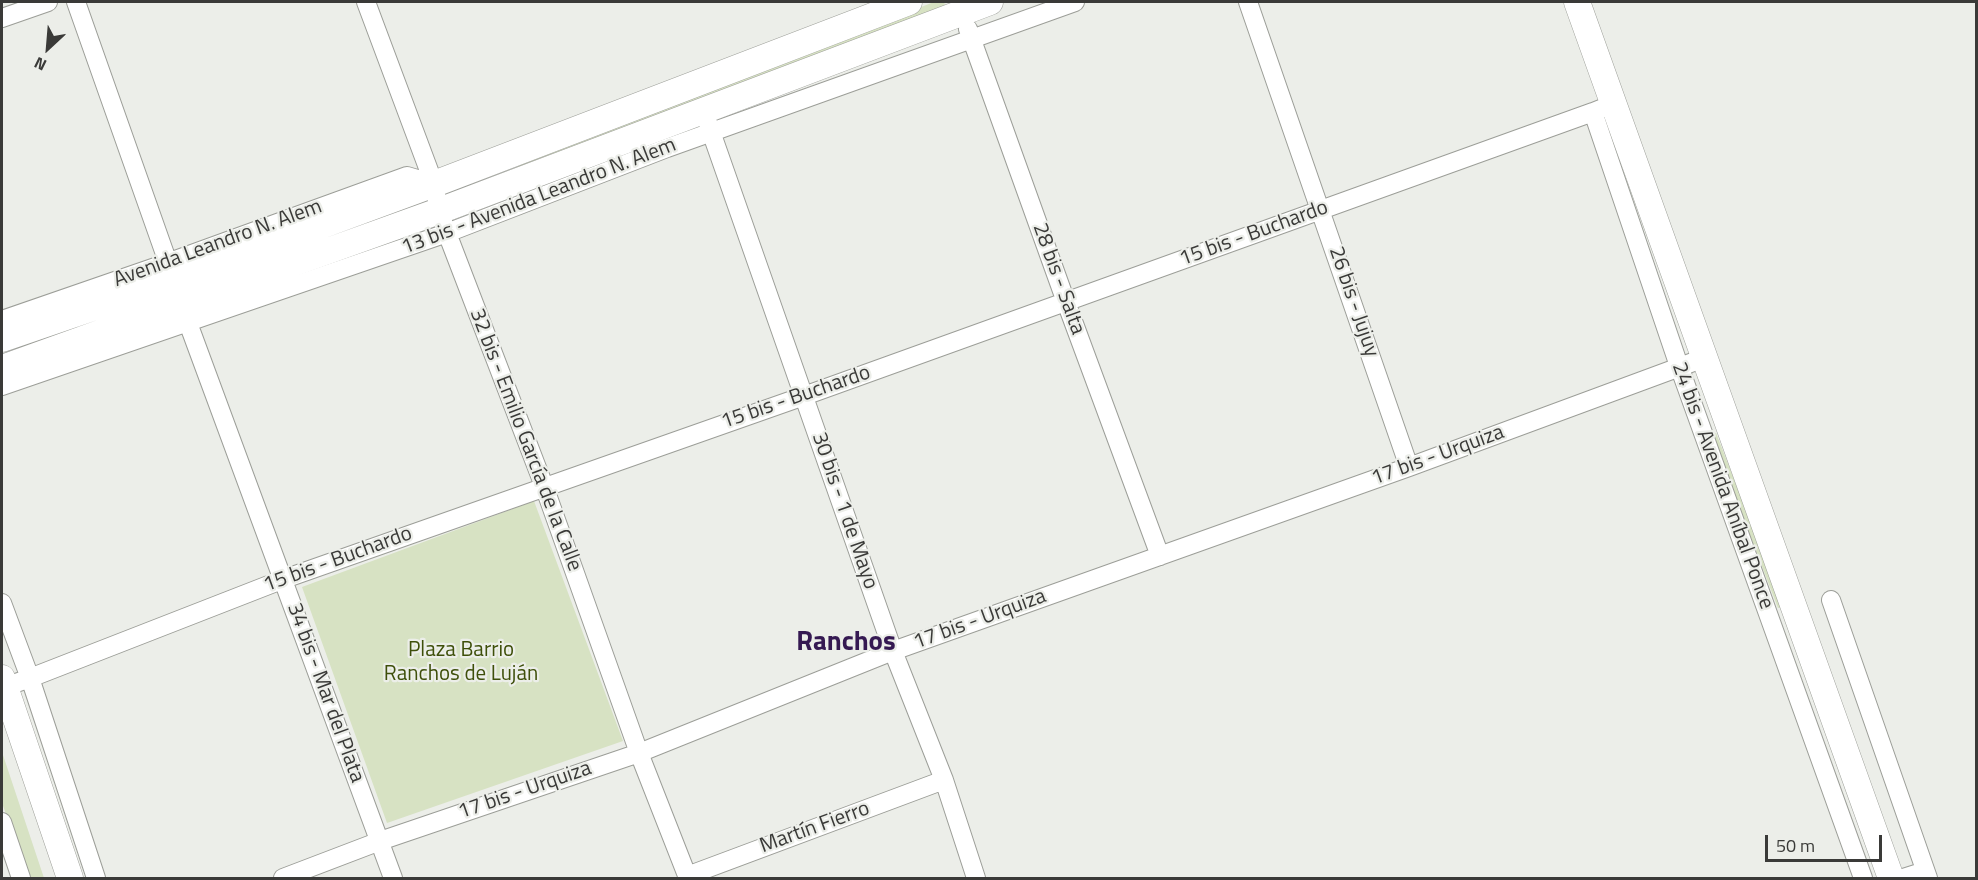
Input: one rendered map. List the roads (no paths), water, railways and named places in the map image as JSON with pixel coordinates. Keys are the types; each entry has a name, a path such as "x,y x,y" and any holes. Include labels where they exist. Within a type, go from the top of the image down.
{"main road":[{"path":"2,339 171,271 434,184 909,2"},
{"name":"13 bis - Avenida Leandro N. Alem","path":"2,368 185,314 443,222 707,120 960,6 990,2"},
{"name":"24 bis - Avenida Aníbal Ponce","path":"1577,2 1603,108 1704,358 1891,879"},
{"path":"3,684 70,879"},
{"path":"2,728 53,879"}],"street":[{"path":"2,18 48,2"},
{"path":"76,2 171,271"},
{"name":"32 bis - Emilio García de la Calle","path":"366,2 434,184 443,222 544,486 639,753 687,877"},
{"name":"13 bis - Avenida Leandro N. Alem","path":"707,120 972,38 1075,2"},
{"name":"26 bis - Jujuy","path":"1248,2 1409,467"},
{"name":"28 bis - Salta","path":"960,6 1160,556"},
{"name":"15 bis - Buchardo","path":"3,684 30,678 284,579 804,396 1603,108"},
{"name":"24 bis - Avenida Aníbal Ponce","path":"1603,108 1679,366 1863,879"},
{"name":"30 bis - 1 de Mayo","path":"707,120 893,651 944,780 976,879"},
{"name":"Avenida Leandro N. Alem","path":"2,320 171,271"},
{"name":"13 bis - Avenida Leandro N. Alem","path":"2,386 185,314"},
{"name":"34 bis - Mar del Plata","path":"185,314 393,879"},
{"name":"17 bis - Urquiza","path":"283,879 380,841 639,753 893,651 1409,467 1704,358"},
{"path":"1831,600 1927,875 1903,879"},
{"path":"2,603 30,678 96,879"},
{"name":"Martín Fierro","path":"687,877 944,780"},
{"path":"2,822 21,879"}],"district":[{"name":"Ranchos","path":"846,643"}],"park label":[{"name":"Plaza Barrio Ranchos de Luján","path":"461,663"}]}
